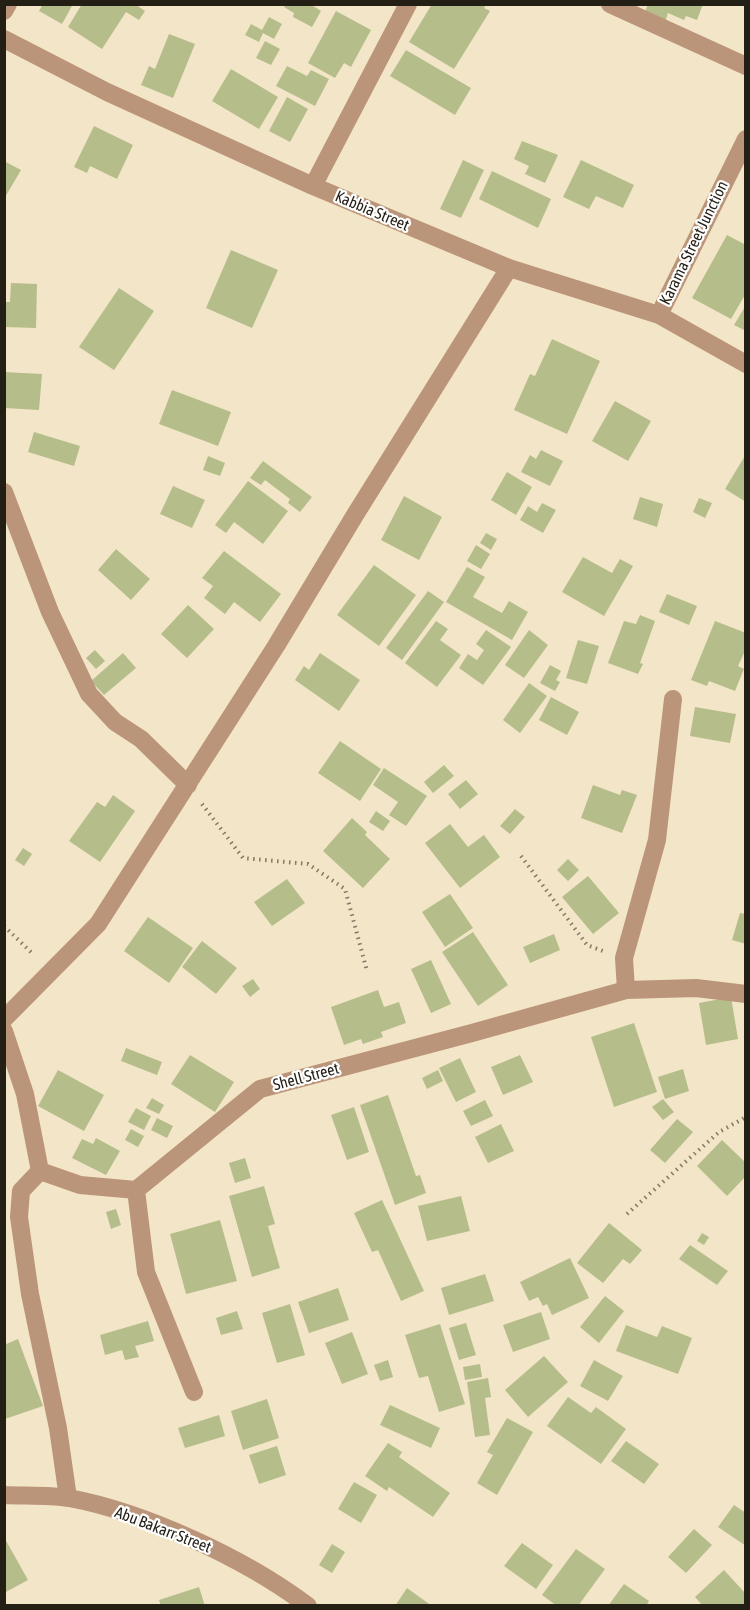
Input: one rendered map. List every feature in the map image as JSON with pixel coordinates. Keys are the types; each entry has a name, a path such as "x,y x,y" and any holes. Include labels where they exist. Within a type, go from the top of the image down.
{"street":[{"path":"4,11 8,4"},
{"path":"313,186 408,4"},
{"path":"610,4 746,66"},
{"name":"Kabbia Street","path":"4,39 107,92 313,186 509,268 659,315 746,364"},
{"name":"Karama Street Junction","path":"659,315 746,139"},
{"path":"4,1019 98,924 188,785 509,268"},
{"path":"4,492 50,612 89,694 115,722 141,739 188,785"},
{"path":"626,990 624,958 657,840 673,699"},
{"name":"Shell Street","path":"136,1190 260,1089 626,990 696,988 746,994"},
{"path":"4,1031 25,1094 40,1171"},
{"path":"40,1171 80,1185 136,1190 146,1272 194,1392"},
{"path":"40,1171 21,1191 19,1217 30,1294 58,1428 68,1498"},
{"name":"Abu Bakarr Street","path":"4,1495 68,1498 120,1512 183,1535 242,1563 308,1605"}],"path":[{"path":"188,785 243,858 308,864 345,889 367,971"},
{"path":"521,856 587,945 624,958"},
{"path":"4,926 51,971"},
{"path":"627,1214 719,1132 746,1117"}],"building":[{"path":"43,4 73,4 62,24 39,11"},
{"path":"82,4 135,4 145,11 139,20 126,12 102,49 68,27"},
{"path":"286,4 310,4 321,11 312,27 293,17 294,13 284,7"},
{"path":"432,4 486,4 484,8 490,11 454,69 409,42"},
{"path":"648,4 703,4 697,20 686,16 684,20 668,13 665,22 644,15"},
{"path":"336,11 371,30 351,67 344,63 335,78 308,63"},
{"path":"269,17 282,24 274,39 263,33 259,42 245,35 251,24 262,30"},
{"path":"169,34 195,44 173,98 141,85 149,66 155,69"},
{"path":"265,41 280,49 271,65 256,58"},
{"path":"406,50 471,88 455,115 390,76"},
{"path":"287,66 307,76 311,70 329,79 315,106 276,86"},
{"path":"231,69 278,97 259,129 212,101"},
{"path":"287,97 308,109 290,142 269,131"},
{"path":"94,126 133,145 117,179 90,166 87,173 74,167"},
{"path":"522,141 558,155 545,183 525,174 529,166 514,159"},
{"path":"463,160 484,170 461,218 440,209"},
{"path":"581,160 634,185 623,208 596,196 589,209 563,197"},
{"path":"4,161 21,170 4,199"},
{"path":"492,171 551,199 538,228 479,199"},
{"path":"727,235 746,245 746,293 731,319 692,298"},
{"path":"231,250 278,270 252,328 206,308"},
{"path":"11,283 37,284 36,328 4,327 4,302 10,302"},
{"path":"119,288 154,311 114,370 79,347"},
{"path":"746,305 746,331 734,325"},
{"path":"552,339 600,361 567,434 514,410 530,374 535,376"},
{"path":"4,372 42,374 39,410 4,408"},
{"path":"172,390 231,412 218,446 159,424"},
{"path":"615,401 651,421 628,461 592,441"},
{"path":"34,432 80,446 74,466 28,452"},
{"path":"541,450 563,461 550,486 521,472 530,455 536,459"},
{"path":"746,454 746,502 725,489"},
{"path":"208,456 225,463 220,476 203,470"},
{"path":"263,461 312,497 300,512 288,503 290,499 265,480 261,485 250,478"},
{"path":"507,472 532,487 516,515 491,500"},
{"path":"248,481 288,511 263,544 234,522 226,533 215,525"},
{"path":"173,486 205,500 192,528 160,514"},
{"path":"404,496 442,517 419,560 381,540"},
{"path":"640,497 663,504 657,527 633,519"},
{"path":"699,498 712,503 705,518 693,512"},
{"path":"542,503 556,510 543,533 520,520 528,506 537,512"},
{"path":"486,533 497,539 491,550 480,543"},
{"path":"476,545 490,554 481,569 467,561"},
{"path":"116,549 150,579 131,600 98,570"},
{"path":"224,551 281,594 260,622 234,602 225,614 204,598 213,586 202,578"},
{"path":"583,557 612,573 620,559 633,566 604,616 562,592"},
{"path":"374,565 416,595 379,646 337,615"},
{"path":"467,567 485,577 473,597 502,613 509,601 528,612 512,640 446,602"},
{"path":"428,591 444,602 402,660 386,648"},
{"path":"667,594 697,606 689,625 659,612"},
{"path":"188,605 214,629 187,658 161,634"},
{"path":"640,615 655,621 638,674 608,663 624,621 636,624"},
{"path":"436,621 448,629 440,640 461,655 437,687 405,663"},
{"path":"715,621 746,633 746,649 738,666 744,669 735,691 709,681 707,686 691,680"},
{"path":"486,630 511,647 483,685 459,668 468,654 477,660 484,650 476,644"},
{"path":"529,630 548,645 524,678 505,665"},
{"path":"578,640 599,646 587,684 566,678"},
{"path":"95,650 105,661 96,669 86,658"},
{"path":"123,653 136,668 104,695 91,681"},
{"path":"320,653 360,680 339,711 295,680 304,666 309,670"},
{"path":"550,665 561,671 556,680 560,682 555,691 540,683"},
{"path":"529,683 547,696 520,733 503,720"},
{"path":"551,697 579,712 567,735 539,720"},
{"path":"695,707 736,714 730,743 690,736"},
{"path":"340,741 381,769 360,801 318,773"},
{"path":"444,765 454,776 433,793 424,782"},
{"path":"384,768 427,796 406,826 389,815 398,802 373,785"},
{"path":"466,780 478,794 460,809 448,794"},
{"path":"593,785 620,795 622,790 637,795 622,833 581,818"},
{"path":"113,795 135,811 100,862 69,841 97,802 105,807"},
{"path":"515,809 525,817 510,834 500,826"},
{"path":"376,811 390,821 383,831 369,822"},
{"path":"352,818 367,832 365,835 390,859 363,888 323,851"},
{"path":"450,824 468,847 484,835 500,857 460,888 425,843"},
{"path":"23,848 32,854 24,866 15,860"},
{"path":"568,859 579,870 568,881 557,870"},
{"path":"588,876 619,913 593,934 562,897"},
{"path":"287,879 305,903 272,926 254,902"},
{"path":"450,894 473,928 445,947 422,912"},
{"path":"740,913 746,914 746,944 732,940"},
{"path":"148,917 193,948 169,983 124,951"},
{"path":"473,932 508,985 478,1006 442,952"},
{"path":"554,934 560,950 530,963 523,947"},
{"path":"202,941 237,968 216,994 182,967"},
{"path":"431,960 451,1004 431,1013 411,969"},
{"path":"253,979 260,989 250,997 242,986"},
{"path":"378,990 384,1007 399,1002 406,1023 381,1032 383,1037 363,1044 361,1039 344,1045 331,1007"},
{"path":"731,997 738,1039 706,1045 699,1003"},
{"path":"634,1023 657,1092 614,1107 591,1037"},
{"path":"126,1048 162,1062 157,1075 121,1061"},
{"path":"190,1055 234,1082 215,1112 171,1084"},
{"path":"520,1055 533,1082 503,1095 491,1067"},
{"path":"460,1058 476,1092 456,1102 439,1068"},
{"path":"683,1069 689,1091 665,1099 658,1077"},
{"path":"58,1070 104,1095 84,1131 38,1106"},
{"path":"438,1070 443,1081 427,1089 422,1078"},
{"path":"388,1095 416,1176 420,1175 426,1193 395,1205 360,1105"},
{"path":"152,1098 164,1105 159,1114 146,1108"},
{"path":"663,1099 674,1112 663,1120 652,1107"},
{"path":"485,1100 493,1116 471,1126 463,1111"},
{"path":"354,1107 369,1152 347,1160 331,1115"},
{"path":"136,1108 151,1116 144,1130 128,1122"},
{"path":"157,1118 173,1126 167,1138 151,1130"},
{"path":"677,1119 693,1132 665,1163 650,1150"},
{"path":"501,1124 514,1151 488,1163 475,1137"},
{"path":"131,1129 144,1136 138,1147 125,1140"},
{"path":"96,1138 120,1151 106,1175 72,1158 82,1139 93,1144"},
{"path":"722,1140 746,1163 746,1176 727,1196 697,1166"},
{"path":"245,1158 251,1178 235,1183 229,1163"},
{"path":"264,1186 275,1224 268,1226 280,1268 252,1277 229,1196"},
{"path":"461,1196 470,1231 427,1241 418,1206"},
{"path":"382,1200 424,1291 401,1301 378,1250 372,1252 354,1213"},
{"path":"116,1209 121,1225 111,1229 106,1212"},
{"path":"220,1220 237,1281 186,1294 170,1234"},
{"path":"609,1223 642,1250 630,1264 623,1259 603,1283 577,1263"},
{"path":"702,1233 709,1237 704,1245 697,1241"},
{"path":"690,1245 728,1271 717,1285 679,1259"},
{"path":"570,1258 589,1298 552,1315 547,1304 543,1306 538,1297 529,1301 520,1282"},
{"path":"485,1274 494,1301 449,1315 441,1288"},
{"path":"338,1288 349,1320 309,1333 298,1302"},
{"path":"605,1296 624,1311 599,1343 580,1327"},
{"path":"290,1304 305,1355 277,1363 262,1313"},
{"path":"237,1311 243,1329 221,1335 216,1318"},
{"path":"541,1312 550,1339 513,1352 503,1325"},
{"path":"148,1321 154,1341 135,1346 139,1357 125,1360 122,1350 105,1355 100,1335"},
{"path":"466,1323 476,1355 459,1360 449,1328"},
{"path":"440,1324 465,1404 439,1412 428,1376 419,1378 405,1335"},
{"path":"626,1325 657,1337 662,1326 692,1338 678,1374 616,1351"},
{"path":"352,1332 368,1374 342,1384 325,1343"},
{"path":"18,1339 43,1406 5,1419 4,1345"},
{"path":"544,1356 568,1382 528,1417 505,1390"},
{"path":"388,1360 393,1377 380,1381 374,1365"},
{"path":"594,1360 623,1376 608,1401 580,1386"},
{"path":"480,1364 482,1377 465,1380 463,1367"},
{"path":"488,1378 491,1397 485,1398 490,1435 475,1437 467,1382"},
{"path":"568,1397 591,1413 596,1407 626,1429 601,1464 547,1426"},
{"path":"267,1399 279,1438 243,1450 231,1411"},
{"path":"390,1405 440,1428 431,1448 380,1425"},
{"path":"219,1415 225,1436 185,1448 178,1428"},
{"path":"507,1418 533,1432 497,1495 477,1483 493,1455 487,1452"},
{"path":"626,1441 659,1464 644,1484 611,1461"},
{"path":"388,1443 402,1452 399,1457 450,1493 433,1517 389,1487 387,1491 365,1476"},
{"path":"277,1446 286,1475 259,1484 249,1455"},
{"path":"354,1482 377,1495 361,1523 338,1509"},
{"path":"734,1505 746,1513 746,1546 718,1527"},
{"path":"694,1529 712,1545 686,1573 668,1557"},
{"path":"4,1537 28,1580 4,1593"},
{"path":"522,1543 553,1565 536,1589 504,1566"},
{"path":"332,1544 345,1552 332,1573 319,1565"},
{"path":"576,1549 605,1569 578,1606 557,1606 542,1595"},
{"path":"724,1570 746,1594 746,1606 703,1606 695,1597"},
{"path":"624,1584 649,1601 646,1606 608,1606"},
{"path":"199,1587 205,1606 161,1606 159,1600"},
{"path":"407,1588 432,1606 395,1606"}]}
